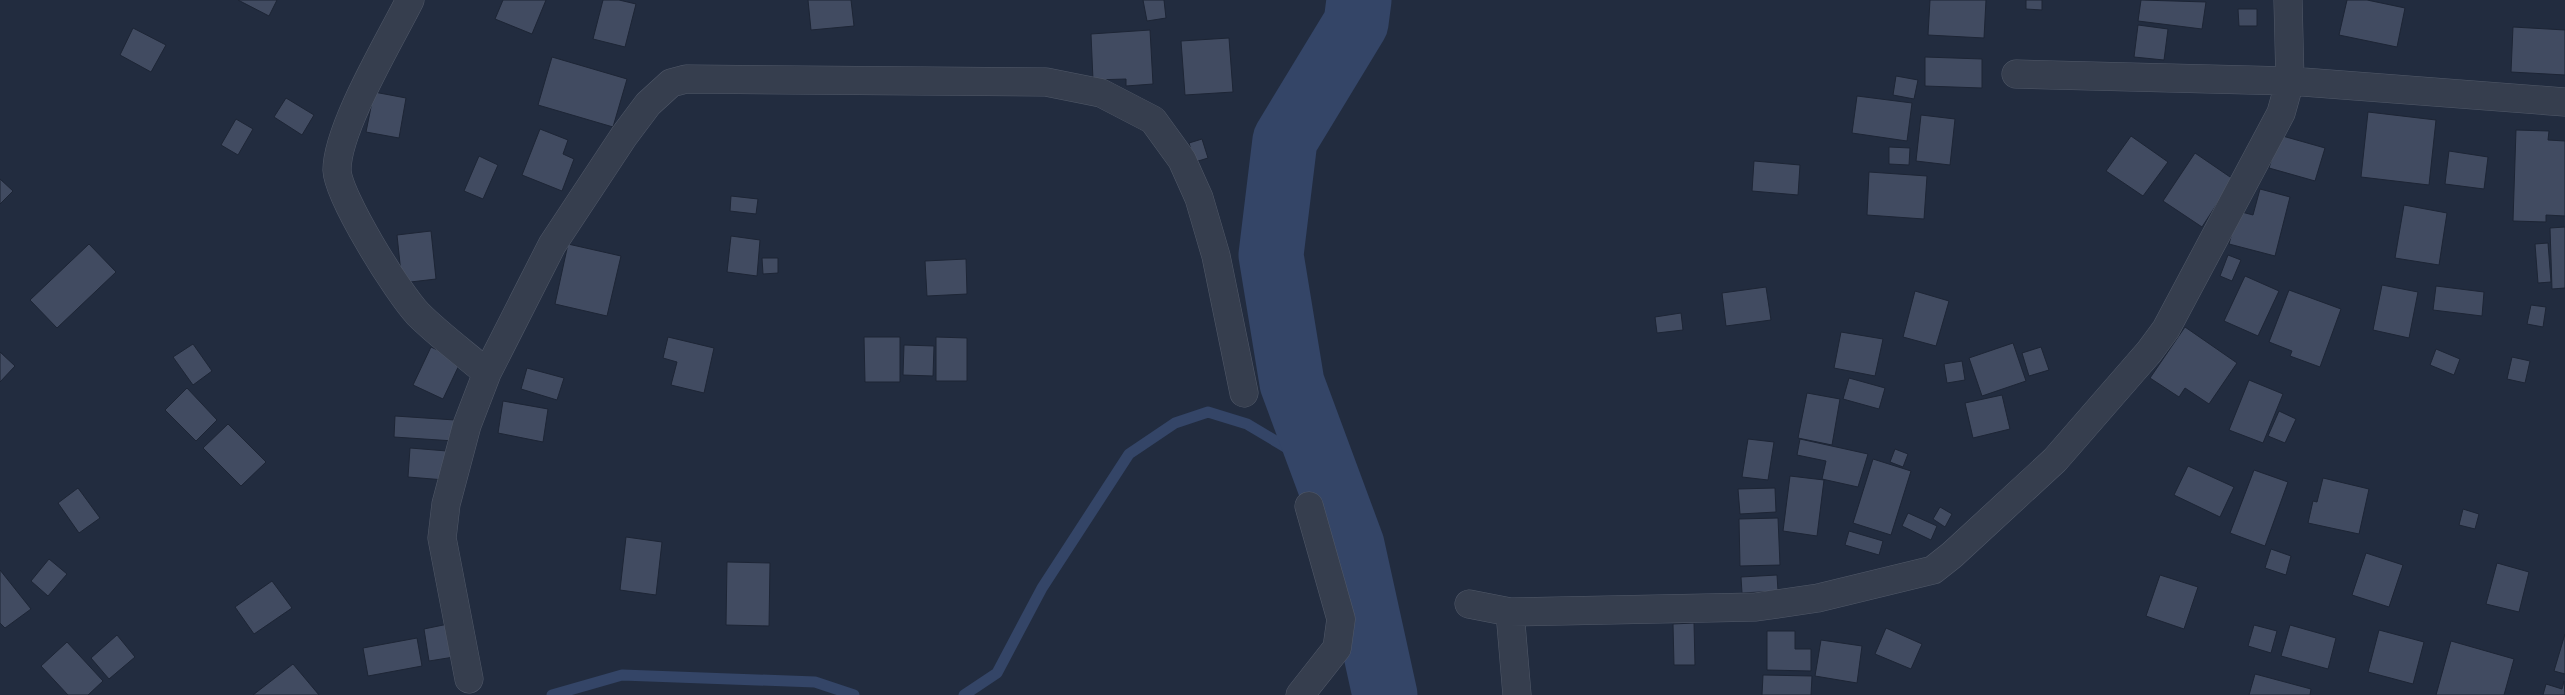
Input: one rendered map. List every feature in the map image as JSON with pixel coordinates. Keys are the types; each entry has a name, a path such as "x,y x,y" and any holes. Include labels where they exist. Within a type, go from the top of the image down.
{"street":[{"path":"410,0 343,138 337,170 343,196 399,291 419,314 487,373"},
{"path":"1469,604 1510,612 1756,607 1818,598 1933,570 1952,555 2055,460 2149,352 2166,329 2281,113 2290,81 2288,0"},
{"path":"2016,74 2290,81 2565,102"},
{"path":"469,679 442,538 446,504 467,425 487,373 552,245 624,136 648,104 671,83 686,79 1046,82 1101,93 1153,120 1182,160 1199,198 1216,256 1244,393"},
{"path":"1300,695 1338,648 1341,619 1309,506"},
{"path":"1510,612 1517,695"}],"building":[{"path":"238,0 277,0 269,16"},
{"path":"503,0 546,0 532,34 495,19"},
{"path":"603,0 619,0 636,4 625,47 593,39"},
{"path":"808,0 851,0 854,26 811,30"},
{"path":"1143,0 1164,0 1166,18 1147,21"},
{"path":"1930,0 1986,0 1984,38 1928,35"},
{"path":"2026,0 2042,0 2042,10 2026,9"},
{"path":"2141,0 2206,2 2202,29 2138,21"},
{"path":"2347,0 2367,0 2405,8 2397,47 2339,35"},
{"path":"2238,9 2257,9 2257,26 2239,26"},
{"path":"2138,25 2168,29 2164,60 2134,57"},
{"path":"2513,27 2565,30 2565,75 2511,72"},
{"path":"133,28 166,45 151,72 120,55"},
{"path":"1150,30 1153,84 1126,86 1126,79 1093,80 1091,34"},
{"path":"1229,38 1233,92 1185,95 1181,41"},
{"path":"552,57 627,79 613,127 538,105"},
{"path":"1925,57 1982,59 1982,88 1925,86"},
{"path":"1896,76 1918,80 1914,99 1893,95"},
{"path":"374,92 406,98 399,138 366,132"},
{"path":"1857,96 1912,103 1907,141 1852,133"},
{"path":"286,98 314,115 302,135 274,117"},
{"path":"2368,112 2436,120 2429,185 2361,177"},
{"path":"1921,115 1955,119 1950,165 1916,161"},
{"path":"236,119 253,129 238,155 221,145"},
{"path":"540,129 568,140 563,154 574,159 562,191 522,175"},
{"path":"2516,130 2549,131 2548,140 2565,141 2565,216 2546,215 2546,222 2513,221"},
{"path":"2279,135 2325,148 2315,181 2269,168"},
{"path":"2131,136 2168,162 2143,196 2106,171"},
{"path":"1202,139 1208,158 1195,162 1189,143"},
{"path":"1889,147 1910,148 1909,165 1889,164"},
{"path":"2449,151 2488,157 2484,189 2445,184"},
{"path":"2195,153 2233,179 2202,227 2163,201"},
{"path":"479,156 498,165 483,199 464,191"},
{"path":"1754,161 1800,165 1798,195 1752,191"},
{"path":"1869,172 1927,176 1924,219 1867,215"},
{"path":"0,179 13,191 0,204"},
{"path":"2260,189 2290,197 2275,256 2229,244 2238,211 2253,215"},
{"path":"731,196 758,199 756,214 730,211"},
{"path":"2404,205 2447,213 2439,265 2395,258"},
{"path":"2565,227 2565,288 2552,289 2550,228"},
{"path":"431,231 436,279 402,283 397,235"},
{"path":"731,236 760,240 757,276 727,272"},
{"path":"2548,243 2551,282 2538,283 2535,244"},
{"path":"89,244 116,272 57,328 30,300"},
{"path":"568,244 621,256 607,316 555,304"},
{"path":"2228,255 2241,260 2232,281 2220,276"},
{"path":"762,258 778,258 778,273 763,274"},
{"path":"966,259 967,294 927,296 925,261"},
{"path":"2245,276 2279,291 2258,336 2224,321"},
{"path":"2382,285 2418,292 2409,338 2373,330"},
{"path":"2436,286 2484,292 2482,316 2433,310"},
{"path":"1766,287 1771,320 1726,326 1722,293"},
{"path":"2289,290 2341,309 2320,367 2290,356 2292,351 2269,342"},
{"path":"1915,291 1949,301 1936,346 1903,337"},
{"path":"2531,305 2546,307 2543,327 2527,324"},
{"path":"1681,313 1683,330 1657,333 1655,317"},
{"path":"2185,327 2237,363 2209,404 2185,388 2179,397 2150,378"},
{"path":"1841,332 1883,339 1875,376 1834,368"},
{"path":"668,337 714,348 704,393 671,385 677,362 663,358"},
{"path":"864,337 900,337 900,382 865,382"},
{"path":"936,337 967,338 967,381 936,381"},
{"path":"2013,343 2026,381 1982,396 1969,358"},
{"path":"193,344 212,371 193,385 173,357"},
{"path":"904,345 934,346 933,376 903,375"},
{"path":"431,347 461,361 443,399 413,385"},
{"path":"2041,347 2049,370 2029,376 2022,353"},
{"path":"2436,349 2460,359 2454,375 2430,365"},
{"path":"0,352 15,366 0,382"},
{"path":"2512,357 2530,361 2525,383 2507,379"},
{"path":"1962,361 1965,380 1947,383 1944,364"},
{"path":"527,368 564,378 557,400 521,389"},
{"path":"1849,378 1885,388 1879,409 1843,399"},
{"path":"2249,380 2283,394 2263,443 2229,430"},
{"path":"187,388 217,420 196,441 165,410"},
{"path":"1807,393 1840,399 1832,445 1798,438"},
{"path":"2002,395 2010,429 1973,438 1965,403"},
{"path":"503,401 548,409 543,442 498,433"},
{"path":"2279,411 2296,419 2285,443 2268,436"},
{"path":"395,416 455,420 454,441 394,437"},
{"path":"228,424 266,462 241,486 203,448"},
{"path":"1748,439 1774,442 1768,480 1742,477"},
{"path":"1800,439 1868,454 1858,487 1822,479 1826,461 1797,455"},
{"path":"410,448 447,451 445,480 408,477"},
{"path":"1895,449 1908,454 1903,467 1890,462"},
{"path":"1873,459 1911,471 1891,535 1853,523"},
{"path":"2188,466 2234,487 2220,517 2174,495"},
{"path":"2254,470 2288,482 2265,546 2230,533"},
{"path":"1790,476 1824,480 1817,536 1783,531"},
{"path":"2323,478 2369,489 2359,534 2308,523 2313,501 2317,502"},
{"path":"78,488 100,518 79,533 58,503"},
{"path":"1775,488 1776,512 1740,514 1738,489"},
{"path":"1940,507 1952,514 1945,527 1933,519"},
{"path":"2463,509 2479,514 2475,529 2459,525"},
{"path":"1908,513 1937,526 1931,540 1902,526"},
{"path":"1778,518 1780,565 1740,566 1739,519"},
{"path":"1849,531 1883,541 1879,555 1845,545"},
{"path":"626,537 662,542 656,595 620,590"},
{"path":"2271,549 2291,556 2286,575 2265,568"},
{"path":"2366,553 2403,565 2389,607 2352,595"},
{"path":"49,559 67,574 48,596 31,581"},
{"path":"727,562 770,563 769,626 726,625"},
{"path":"2497,563 2529,572 2519,612 2486,604"},
{"path":"0,570 31,609 5,628 0,623"},
{"path":"1777,575 1778,591 1742,593 1741,577"},
{"path":"2160,575 2198,587 2184,629 2146,616"},
{"path":"272,581 292,608 254,634 235,607"},
{"path":"1694,623 1695,665 1674,665 1673,624"},
{"path":"448,624 454,657 429,661 424,629"},
{"path":"2254,625 2277,631 2271,653 2248,646"},
{"path":"2290,625 2336,638 2328,669 2281,656"},
{"path":"1886,628 1922,644 1911,669 1875,654"},
{"path":"2379,630 2424,642 2413,684 2368,672"},
{"path":"1767,631 1795,631 1795,649 1811,649 1811,671 1767,670"},
{"path":"2565,634 2565,674 2554,671"},
{"path":"117,635 135,657 109,679 91,658"},
{"path":"417,638 422,666 368,676 363,648"},
{"path":"1821,640 1862,646 1857,683 1815,676"},
{"path":"2451,641 2514,659 2504,695 2436,695"},
{"path":"67,642 103,681 88,695 68,695 41,666"},
{"path":"293,664 319,695 253,695"},
{"path":"2255,674 2311,689 2310,695 2249,695"},
{"path":"1763,675 1812,676 1811,695 1762,695"},
{"path":"2564,681 2565,695 2543,695 2546,684 2562,689"}],"waterway":[{"path":"1359,0 1356,23 1285,140 1271,255 1292,383 1352,545 1385,695"},
{"path":"964,695 997,673 1042,588 1129,454 1175,423 1208,412 1247,424 1324,470"},
{"path":"552,695 622,675 815,682 854,695"}]}
